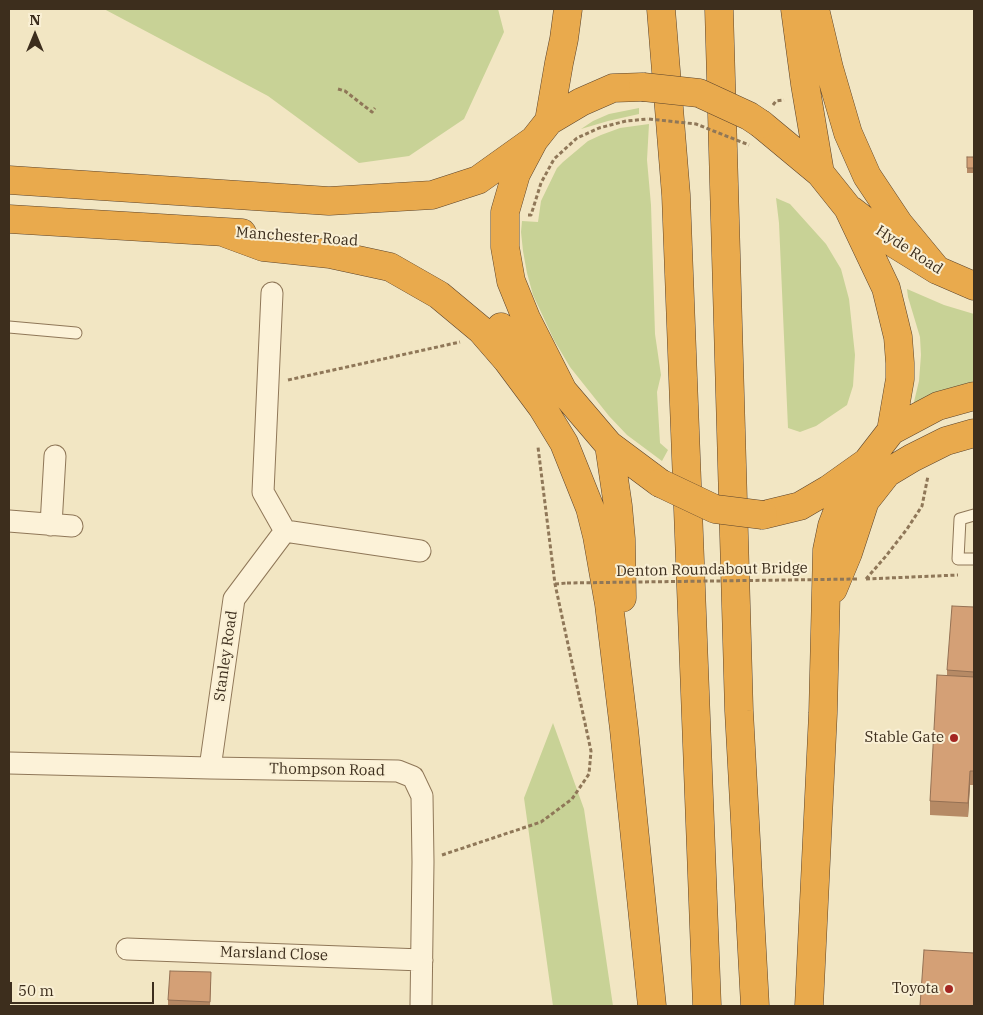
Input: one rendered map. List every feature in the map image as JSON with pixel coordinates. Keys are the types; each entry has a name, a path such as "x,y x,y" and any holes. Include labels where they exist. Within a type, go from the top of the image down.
{"highway":[{"path":"568,9 559,63 542,131 516,174 505,212 505,247 511,281 526,318 563,391 609,445 660,483 715,509 763,515 800,506 829,489 867,462"},
{"path":"661,9 676,195 707,1006"},
{"path":"719,9 739,711 754,1006"},
{"path":"795,9 820,173"},
{"path":"815,9 843,118 867,176 899,224 937,270"},
{"path":"9,180 329,201 432,195 478,180 581,102 613,88 643,87 699,93 749,116 755,134 820,173 848,208 886,288 898,337 900,379 891,430"},
{"name":"Hyde Road","path":"848,208 895,244 937,270 974,286"},
{"name":"Manchester Road","path":"9,219 330,238 368,242 416,261 493,320 563,391"},
{"path":"225,232 263,247 330,254 390,267 439,296 480,330 507,360 564,443 590,508 609,604 624,729 652,1006"},
{"path":"837,551 832,526 840,505 867,462 891,430 938,406 974,396"},
{"path":"809,1006 823,713 826,604 837,551 865,502 887,473 946,441 974,433"},
{"path":"609,445 621,539 624,729"}],"street":[{"path":"272,293 263,492 285,531 420,551"},
{"path":"9,521 62,525 55,456"},
{"name":"Stanley Road","path":"210,768 234,599 285,531"},
{"name":"Thompson Road","path":"9,763 398,771 413,778 422,796 421,1006"},
{"name":"Marsland Close","path":"127,949 422,960"}],"lane":[{"path":"9,327 76,333"},
{"path":"974,515 960,520 958,559 974,559"}],"path":[{"path":"338,89 345,91 372,112 375,108"},
{"path":"531,215 541,183 554,159 577,138 599,128 626,121 648,119 696,124 755,134"},
{"path":"454,336 467,348"},
{"path":"268,385 461,341"},
{"path":"423,862 541,822 572,799 589,774 591,751 555,584 538,446"},
{"path":"866,578 907,529 922,506 929,471"},
{"name":"Denton Roundabout Bridge","path":"555,584 858,579 965,575"}],"green space":[{"path":"104,9 498,9 504,32 464,119 409,156 359,163 268,96"},
{"path":"639,108 639,114 581,129 609,114"},
{"path":"649,124 647,160 651,205 655,334 661,375 657,392 660,443 668,450 662,461 627,435 609,416 570,367 554,340 533,295 527,273 521,232 522,221 538,222 541,201 557,168 563,162 588,141 601,135 620,128"},
{"path":"776,198 790,204 826,244 841,269 849,299 855,355 853,386 847,405 816,426 800,432 788,428 779,223"},
{"path":"907,289 944,305 974,314 974,381 913,406 919,381 921,355 920,337"},
{"path":"553,723 584,809 613,1006 553,1006 524,798"}],"building":[{"path":"967,157 974,157 974,168 967,168"},
{"path":"952,606 974,607 974,672 947,670"},
{"name":"Stable Gate","path":"937,675 974,677 974,771 970,771 968,803 930,801"},
{"name":"Toyota","path":"924,950 974,953 974,1006 920,1006"},
{"path":"170,971 211,972 210,1002 168,1000"}],"place":[{"name":"Stable Gate","path":"954,738"},
{"name":"Toyota","path":"949,989"}]}
